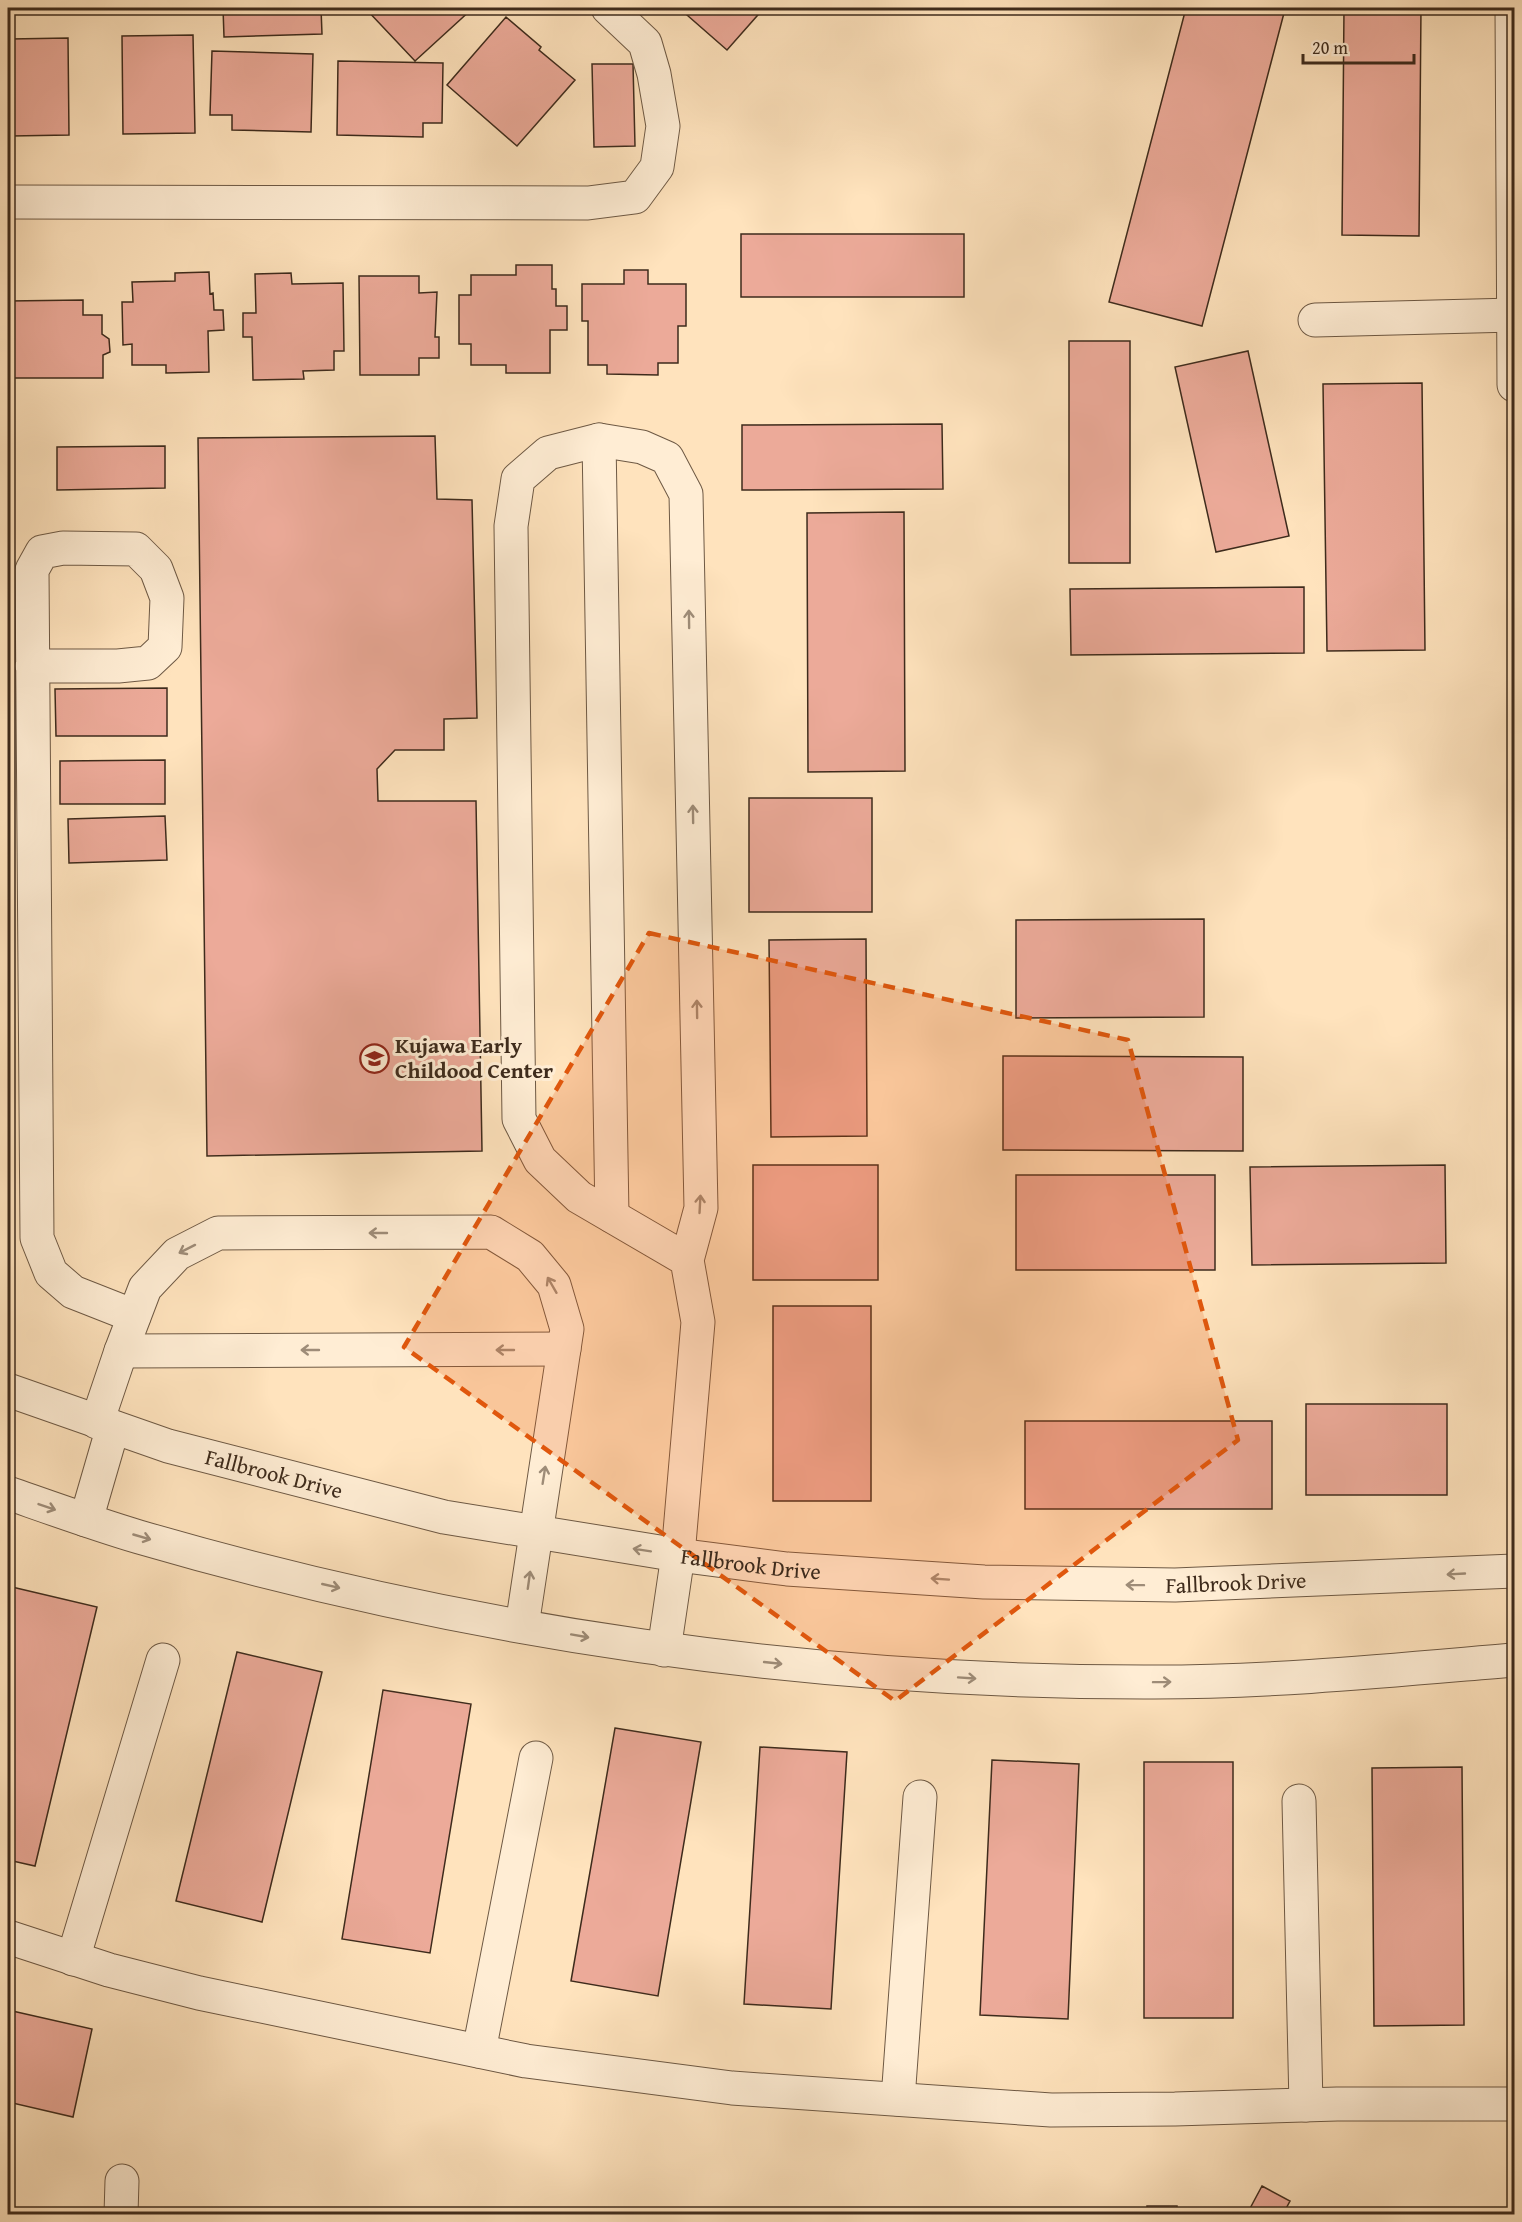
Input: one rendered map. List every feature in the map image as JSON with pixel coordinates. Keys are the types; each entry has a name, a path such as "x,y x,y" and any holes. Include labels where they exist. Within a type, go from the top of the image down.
{"street":[{"path":"8,202 588,204 635,197 657,167 663,126 654,74 645,44 608,8"},
{"path":"1512,8 1515,385"},
{"path":"1315,320 1514,315"},
{"path":"599,440 612,1216"},
{"path":"664,1650 678,1555 698,1322 687,1260 701,1208 686,494 668,458 642,447 599,440 548,453 518,479 511,526 519,1119 540,1160 579,1197 687,1260"},
{"path":"33,666 118,666 148,663 165,647 166,598 156,569 136,549 63,548 42,552 32,570 37,1238 51,1273 73,1292 134,1316"},
{"path":"86,1520 121,1351 145,1288 177,1254 218,1233 491,1232 530,1256 554,1285 567,1329 522,1626"},
{"path":"121,1351 564,1349"},
{"name":"Fallbrook Drive","path":"8,1390 168,1446 444,1517 678,1555 787,1569 1020,1582 1175,1585 1515,1571"},
{"path":"8,1493 138,1536 272,1573 418,1606 664,1650 774,1663 988,1680 1157,1682 1346,1675 1515,1660"},
{"path":"73,1959 163,1660"},
{"path":"480,2051 536,1758"},
{"path":"898,2099 920,1797"},
{"path":"1299,1801 1306,2105"},
{"path":"8,1937 109,1970 199,1992 526,2061 732,2088 1051,2110 1515,2104"},
{"path":"121,2214 122,2181"}],"highlighted area":[{"path":"649,933 1128,1040 1238,1440 895,1701 404,1347"}],"building":[{"path":"223,8 321,8 322,34 224,37"},
{"path":"365,8 473,8 415,61"},
{"path":"679,8 764,8 727,50"},
{"path":"1186,8 1261,8 1284,13 1202,326 1109,302"},
{"path":"1344,8 1421,8 1419,236 1342,235"},
{"path":"506,17 541,47 539,50 575,80 517,146 447,85"},
{"path":"193,35 195,133 123,134 122,36"},
{"path":"68,38 69,135 11,136 10,39"},
{"path":"212,51 313,54 311,132 232,130 232,115 210,115"},
{"path":"338,61 443,63 442,123 423,123 423,137 337,135"},
{"path":"592,64 633,64 635,146 594,147"},
{"path":"741,234 964,234 964,297 741,297"},
{"path":"516,265 552,265 552,289 556,289 556,306 567,306 567,330 550,330 550,373 506,373 506,365 471,365 471,344 459,344 459,295 471,295 471,275 516,275"},
{"path":"624,270 648,270 648,284 686,284 686,326 678,326 678,363 658,363 658,375 607,374 607,365 588,365 588,321 582,321 582,284 624,284"},
{"path":"209,272 210,294 213,293 214,310 223,310 224,330 208,331 209,372 166,373 166,365 132,365 132,344 123,345 122,302 133,302 132,282 175,281 175,273"},
{"path":"291,273 292,284 343,283 344,351 334,351 334,370 303,371 304,379 253,380 252,337 243,337 243,313 256,313 255,274"},
{"path":"359,276 419,276 419,293 437,292 435,337 439,337 439,358 419,358 419,375 360,375"},
{"path":"83,300 83,315 102,315 102,334 109,339 110,352 103,355 103,378 8,378 8,301"},
{"path":"1069,341 1130,341 1130,563 1069,563"},
{"path":"1248,351 1289,536 1216,552 1175,367"},
{"path":"1422,383 1425,650 1327,651 1323,384"},
{"path":"942,424 943,489 742,490 742,425"},
{"path":"435,436 437,499 472,500 477,718 444,719 444,750 395,750 377,769 378,801 476,801 482,1151 207,1156 198,438"},
{"path":"165,446 165,488 57,490 57,447"},
{"path":"904,512 905,771 808,772 807,513"},
{"path":"1304,587 1304,653 1071,655 1070,589"},
{"path":"167,688 167,736 56,736 55,689"},
{"path":"165,760 165,804 60,804 60,761"},
{"path":"749,798 872,798 872,912 749,912"},
{"path":"165,816 167,860 69,863 68,819"},
{"path":"1204,919 1204,1017 1016,1018 1016,920"},
{"path":"866,939 867,1136 771,1137 769,940"},
{"path":"1003,1056 1243,1057 1243,1151 1003,1150"},
{"path":"753,1165 878,1165 878,1280 753,1280"},
{"path":"1445,1165 1446,1263 1252,1265 1250,1167"},
{"path":"1016,1175 1215,1175 1215,1270 1016,1270"},
{"path":"773,1306 871,1306 871,1501 773,1501"},
{"path":"1306,1404 1447,1404 1447,1495 1306,1495"},
{"path":"1025,1421 1272,1421 1272,1509 1025,1509"},
{"path":"12,1587 97,1607 35,1866 8,1860 8,1605"},
{"path":"237,1652 322,1672 262,1922 176,1901"},
{"path":"383,1690 471,1704 430,1953 342,1939"},
{"path":"615,1728 701,1742 658,1996 571,1981"},
{"path":"760,1747 847,1752 831,2009 744,2004"},
{"path":"992,1760 1079,1764 1068,2019 980,2015"},
{"path":"1144,1762 1233,1762 1233,2018 1144,2018"},
{"path":"1462,1767 1464,2025 1374,2026 1372,1768"},
{"path":"8,2010 92,2029 73,2117 8,2102"},
{"path":"1262,2186 1290,2201 1283,2214 1247,2214"},
{"path":"1147,2206 1177,2206 1177,2214 1147,2214"},
{"path":"794,2210 864,2211 864,2214 794,2214"},
{"path":"457,2212 457,2214 387,2214 387,2213"}],"place":[{"name":"Kujawa Early Childood Center","path":"374,1058"}]}
